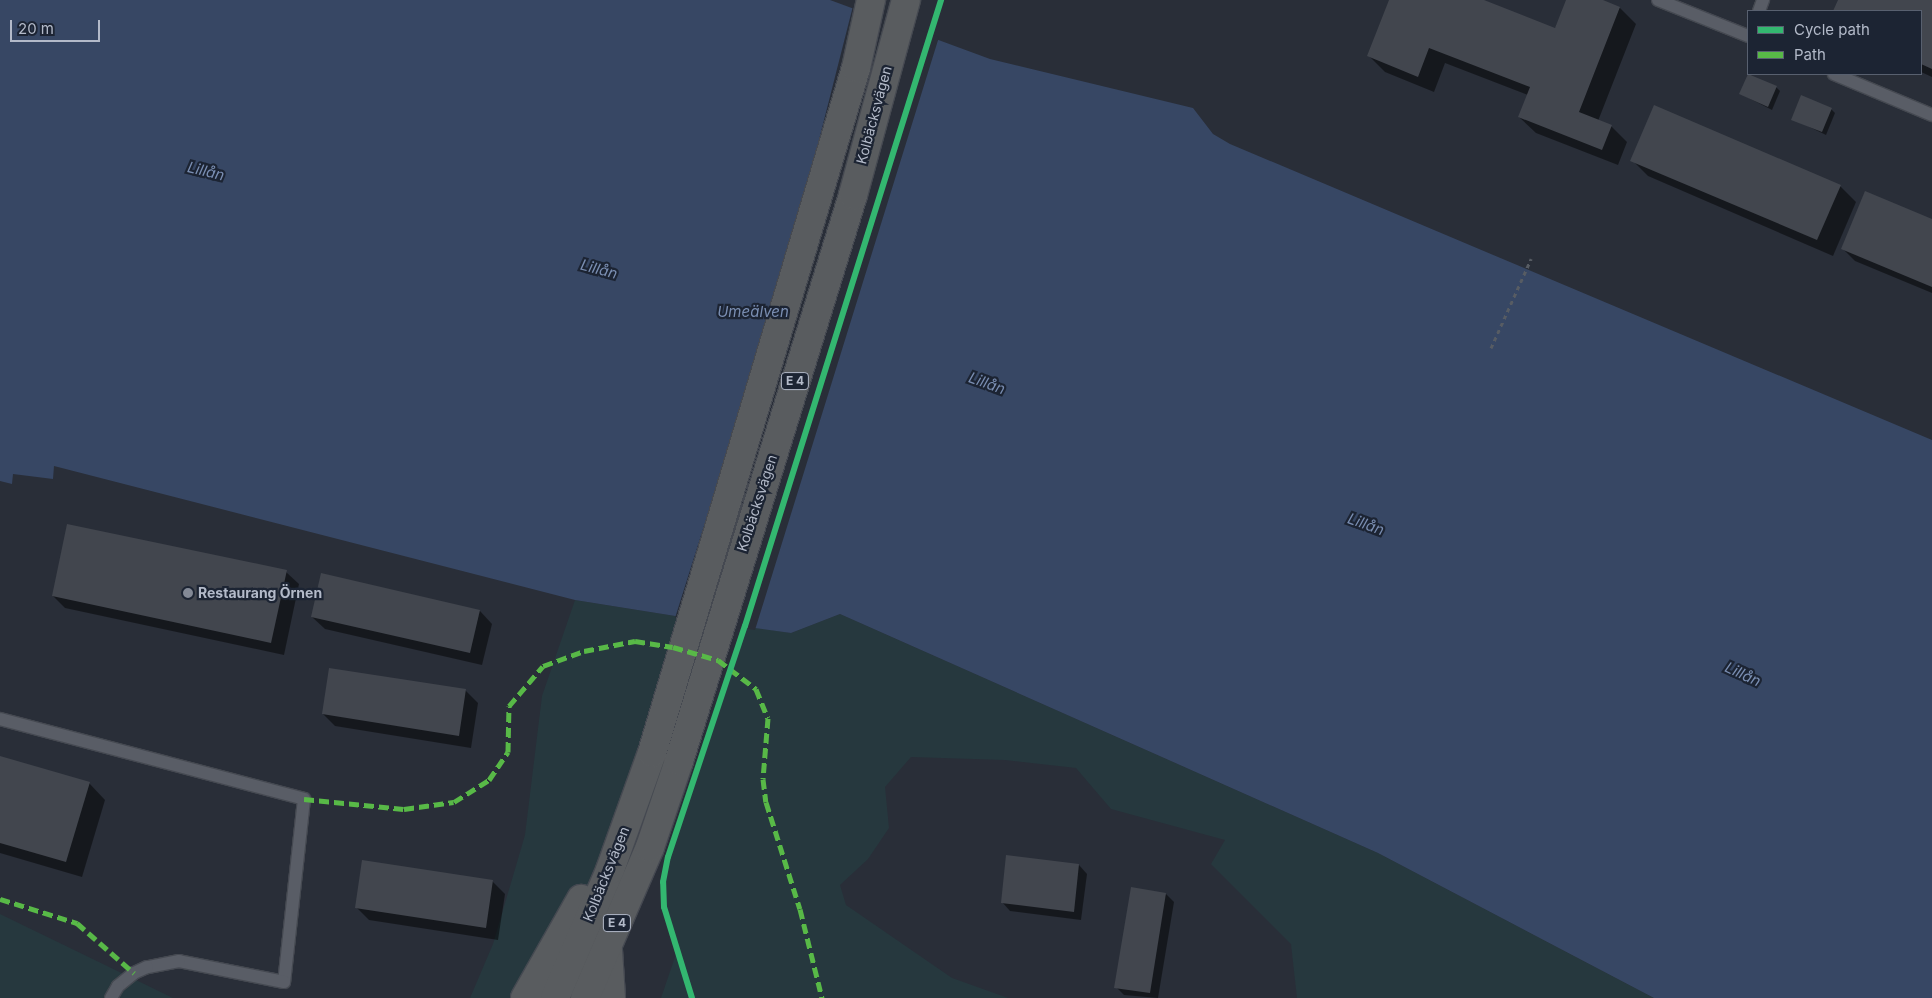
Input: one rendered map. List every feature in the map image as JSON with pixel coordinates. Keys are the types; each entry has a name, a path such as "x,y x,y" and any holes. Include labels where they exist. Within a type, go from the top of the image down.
{"highway":[{"name":"Kolbäcksvägen","path":"555,998 632,808 652,753 856,68 871,0"},
{"name":"Kolbäcksvägen","path":"585,998 650,848 679,760 853,195 906,0"},
{"path":"525,998 632,808"},
{"path":"608,944 611,998"}],"lane":[{"path":"1658,0 1747,36"},
{"path":"1836,75 1932,115"},
{"path":"0,719 304,799 284,982 179,961 147,967 134,973 118,986 111,998"}],"path":[{"path":"1491,348 1531,259"}],"shaded area":[{"path":"575,600 719,623 679,761 639,750 555,998 470,998 493,944 525,835 542,696"},
{"path":"840,614 1378,853 1654,998 1297,998 1291,944 1211,864 1225,840 1111,809 1076,768 1005,760 911,757 885,787 889,828 868,859 840,885 846,905 952,978 1008,998 661,998 676,954 664,907 663,882 668,857 745,626 791,633"},
{"path":"0,914 173,998 0,998"}],"water":[{"name":"Umeälven","path":"0,0 830,0 990,59 1193,108 1213,134 1230,144 1932,440 1932,998 1654,998 1378,853 840,614 791,633 719,623 575,600 54,466 53,479 13,474 12,484 0,481"}],"pier":[{"path":"853,6 939,37 755,630 675,618 792,246"}],"building":[{"path":"1389,0 1484,0 1555,28 1566,0 1603,0 1620,7 1579,112 1612,125 1602,150 1518,117 1530,87 1429,48 1418,77 1367,56"},
{"path":"1838,0 1932,0 1932,69 1922,64 1922,10 1833,10"},
{"path":"1748,75 1777,86 1768,107 1739,94"},
{"path":"1801,95 1832,108 1822,132 1791,120"},
{"path":"1654,105 1841,185 1817,240 1630,161"},
{"path":"1865,191 1932,219 1932,287 1841,249"},
{"path":"67,524 287,570 271,643 52,596"},
{"path":"321,573 480,610 470,653 311,617"},
{"path":"329,668 466,689 459,736 322,714"},
{"path":"0,756 90,782 66,862 0,843"},
{"path":"1006,855 1079,864 1074,912 1001,903"},
{"path":"362,860 493,880 486,928 355,908"},
{"path":"1131,887 1166,893 1150,993 1114,988"}],"marked path":[{"path":"304,799 404,809 454,802 489,780 508,752 509,706 543,666 584,651 635,641 673,647 718,660 756,689 768,718 763,779 766,802 800,909 822,998"},
{"path":"0,899 77,923 134,973"}],"cycle path":[{"path":"692,998 664,907 663,882 668,857 745,626 941,0"}],"place":[{"name":"Restaurang Örnen","path":"188,593"}],"water label":[{"name":"Lillån","path":"206,171"},
{"name":"Lillån","path":"599,269"},
{"name":"Lillån","path":"987,383"},
{"name":"Lillån","path":"1366,524"},
{"name":"Lillån","path":"1743,674"}]}
